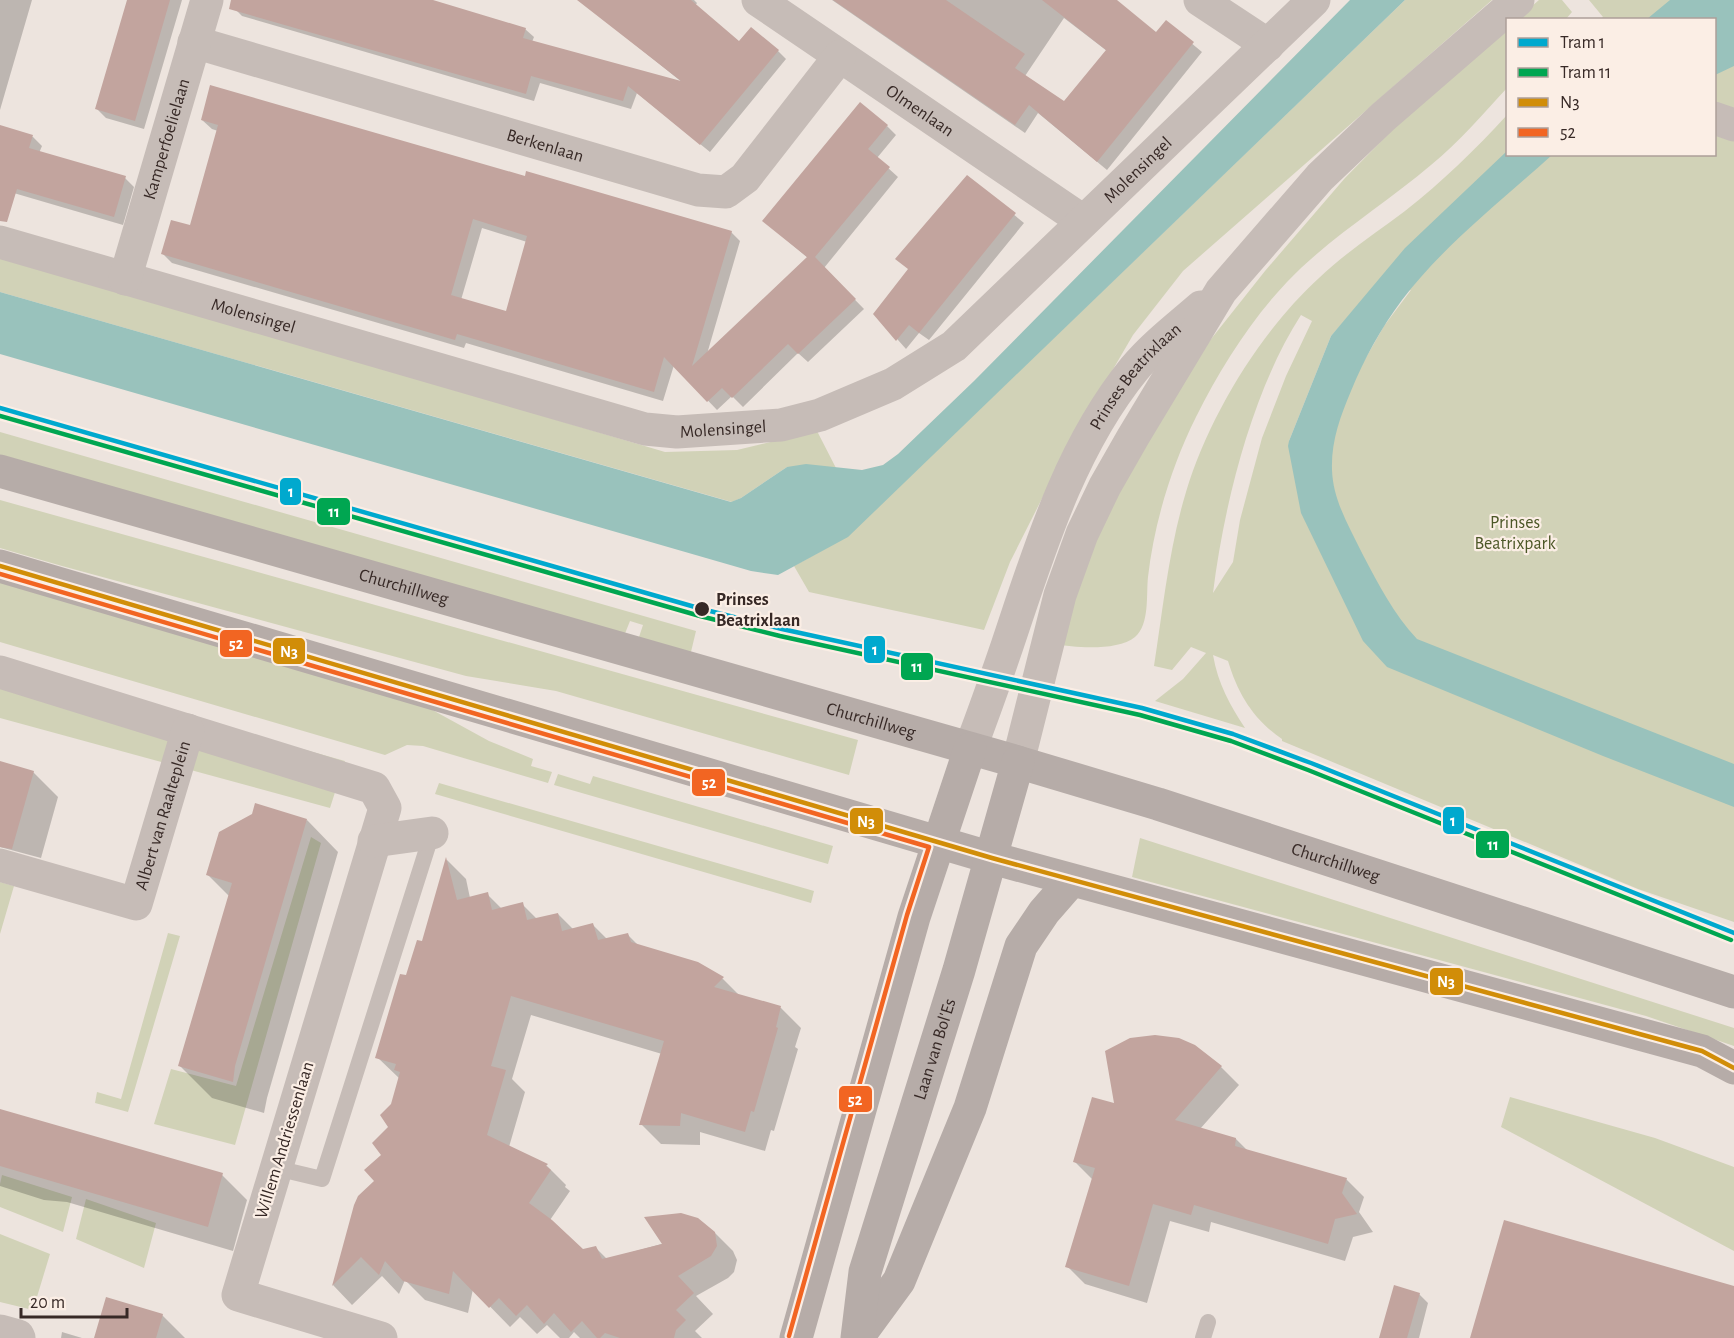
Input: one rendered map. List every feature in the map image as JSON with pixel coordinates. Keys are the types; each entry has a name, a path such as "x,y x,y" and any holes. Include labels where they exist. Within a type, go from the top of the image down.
{"main road":[{"name":"Churchillweg","path":"0,471 1158,804 1734,992"},
{"path":"0,566 1071,881 1702,1051 1734,1068"},
{"path":"796,1338 914,917 970,749"},
{"name":"Laan van Bol'Es","path":"857,1338 865,1272 959,970 1018,762"},
{"path":"857,1338 899,1281 970,1108 1021,946 1044,912 1071,881"}],"street":[{"name":"Kamperfoelielaan","path":"125,279 207,0"},
{"name":"Olmenlaan","path":"758,0 1083,221"},
{"path":"1200,0 1268,45"},
{"name":"Molensingel","path":"0,242 645,429 677,432 781,425 820,415 893,384 954,346 1314,0"},
{"name":"Prinses Beatrixlaan","path":"970,749 1041,543 1070,477 1095,429 1122,385 1135,368 1165,338 1221,291 1320,177 1383,117 1518,0"},
{"name":"Berkenlaan","path":"194,42 698,190 726,192 745,178 840,56"},
{"path":"1716,119 1734,125"},
{"name":"Prinses Beatrixlaan","path":"1018,762 1060,595 1082,534 1105,486 1133,437 1221,291"},
{"name":"Willem Andriessenlaan","path":"0,672 374,788 385,808 238,1295 381,1338"},
{"name":"Albert van Raalteplein","path":"0,864 136,904 188,730"},
{"path":"374,841 432,833"},
{"path":"0,1331 19,1338"}],"lane":[{"path":"276,1168 322,1179 432,833"}],"green space":[{"path":"1405,0 1492,0 1183,271 1133,335 1070,443 1010,562 984,630 809,592 794,566 848,536"},
{"path":"1539,0 1562,0 1572,12 1567,18 1518,18"},
{"name":"Prinses Beatrixpark","path":"1589,0 1734,0 1734,922 1638,889 1282,741 1248,705 1228,661 1213,655 1225,694 1245,728 1155,701 1183,679 1206,653 1191,647 1172,670 1154,666 1175,535 1196,463 1223,405 1257,349 1297,300 1319,278 1432,189 1506,116 1506,156 1716,156 1716,18 1602,18","holes":["1411,290 1384,326 1364,361 1289,441 1331,336 1362,301","1301,315 1312,321 1286,376 1262,438 1240,520 1233,562 1213,593 1224,523 1255,413 1268,378"]},
{"path":"1506,28 1506,89 1441,156 1321,250 1287,282 1248,329 1226,363 1187,435 1165,495 1151,557 1145,617 1140,631 1135,637 1118,645 1074,647 1055,644 1087,545 1200,353 1265,271 1345,178 1407,115"},
{"path":"0,255 665,452 737,450 817,431 836,468 787,467 732,502 0,292"},
{"path":"0,432 696,631 690,656 638,640 643,625 630,621 624,636 0,455"},
{"path":"0,500 858,740 849,775 556,691 466,676 0,548"},
{"path":"0,582 427,707 489,741 533,759 531,766 552,772 548,783 423,746 407,745 385,755 0,642"},
{"path":"0,664 345,761 330,808 0,718"},
{"path":"558,774 590,784 593,776 833,846 828,864 554,785"},
{"path":"439,783 814,891 811,903 435,794"},
{"path":"311,837 321,843 235,1145 154,1124 171,1069 236,1086"},
{"path":"1140,838 1734,1028 1734,1046 1646,1016 1132,877"},
{"path":"0,882 14,886 0,934"},
{"path":"168,933 180,936 128,1112 95,1103 97,1092 121,1099"},
{"path":"1510,1097 1655,1138 1734,1167 1734,1251 1501,1127"},
{"path":"2,1175 72,1197 63,1232 0,1207"},
{"path":"86,1199 156,1223 144,1268 76,1239"},
{"path":"0,1234 50,1254 33,1310 0,1302"}],"water":[{"path":"1350,0 1405,0 848,537 778,575 751,571 0,354 0,292 731,502 741,498 787,467 806,464 862,470 883,465 898,454 974,381"},
{"path":"1670,0 1734,0 1734,66 1716,75 1716,18 1648,18"},
{"path":"1506,152 1506,156 1551,156 1474,224 1418,280 1380,333 1343,410 1333,450 1332,470 1335,493 1353,535 1381,588 1417,639 1734,764 1734,807 1387,667 1363,641 1301,513 1288,446 1331,336 1405,248"}],"building":[{"path":"127,0 170,0 135,121 95,109"},
{"path":"231,0 433,0 526,28 523,38 681,81 577,0 691,0 739,41 751,27 779,50 700,145 628,86 623,101 531,76 526,94 229,9"},
{"path":"833,0 946,0 1025,54 1015,68 1064,101 1106,50 1042,0 1117,0 1156,32 1166,20 1194,42 1097,162 1029,105 1015,125"},
{"path":"210,85 525,176 526,171 732,231 692,366 807,257 762,221 860,102 888,125 868,149 890,167 815,257 856,299 798,354 788,344 732,398 722,388 707,402 664,357 654,392 457,334 455,340 161,254 171,220 190,225 218,125 201,120","holes":["473,219 527,236 506,311 451,295"]},
{"path":"0,125 33,135 29,148 126,176 114,217 17,189 7,222 0,221"},
{"path":"967,175 1016,213 919,333 909,325 896,341 873,314 908,269 895,259"},
{"path":"0,761 34,771 12,849 0,847"},
{"path":"255,803 307,819 235,1066 233,1082 178,1066 232,883 206,875 219,832 252,814"},
{"path":"446,857 457,900 488,892 492,910 523,902 527,920 558,913 562,931 593,923 598,940 628,933 631,942 698,962 724,977 714,987 781,1006 776,1027 778,1028 754,1112 751,1111 745,1132 681,1113 680,1126 639,1125 664,1041 511,996 491,1066 506,1070 487,1135 548,1164 546,1166 551,1170 529,1203 552,1220 583,1249 596,1246 602,1259 662,1244 644,1217 681,1213 698,1218 715,1232 717,1246 711,1256 678,1276 694,1293 676,1310 686,1320 676,1330 674,1338 620,1338 605,1333 597,1338 582,1321 571,1332 554,1313 544,1324 527,1305 516,1316 499,1298 489,1308 453,1271 449,1294 403,1281 385,1261 379,1275 361,1257 332,1286 354,1205 358,1196 374,1181 364,1170 381,1155 372,1143 388,1127 380,1115 391,1104 400,1072 394,1070 396,1064 375,1058 400,974 406,975 417,940 422,941"},
{"path":"1155,1035 1179,1038 1195,1045 1222,1066 1175,1120 1236,1138 1235,1146 1347,1178 1342,1193 1357,1214 1335,1219 1328,1244 1194,1205 1191,1215 1153,1204 1129,1286 1065,1267 1095,1168 1073,1162 1092,1097 1114,1103 1105,1051 1130,1038"},
{"path":"0,1109 223,1173 208,1227 0,1166"},
{"path":"1504,1220 1734,1286 1734,1338 1470,1338"},
{"path":"1394,1285 1420,1293 1407,1338 1379,1338"},
{"path":"106,1297 163,1314 156,1338 94,1338"}],"tram line":[{"name":"1","path":"0,408 702,609 782,629 1142,708 1233,734 1311,763 1734,933"},
{"name":"11","path":"0,416 700,616 780,636 1140,715 1231,741 1731,940"}],"transit line":[{"name":"N3","path":"0,566 992,858 1702,1051 1734,1068"},
{"name":"52","path":"0,574 929,847 907,915 789,1336"}],"place":[{"name":"Prinses Beatrixlaan","path":"702,609"}]}
